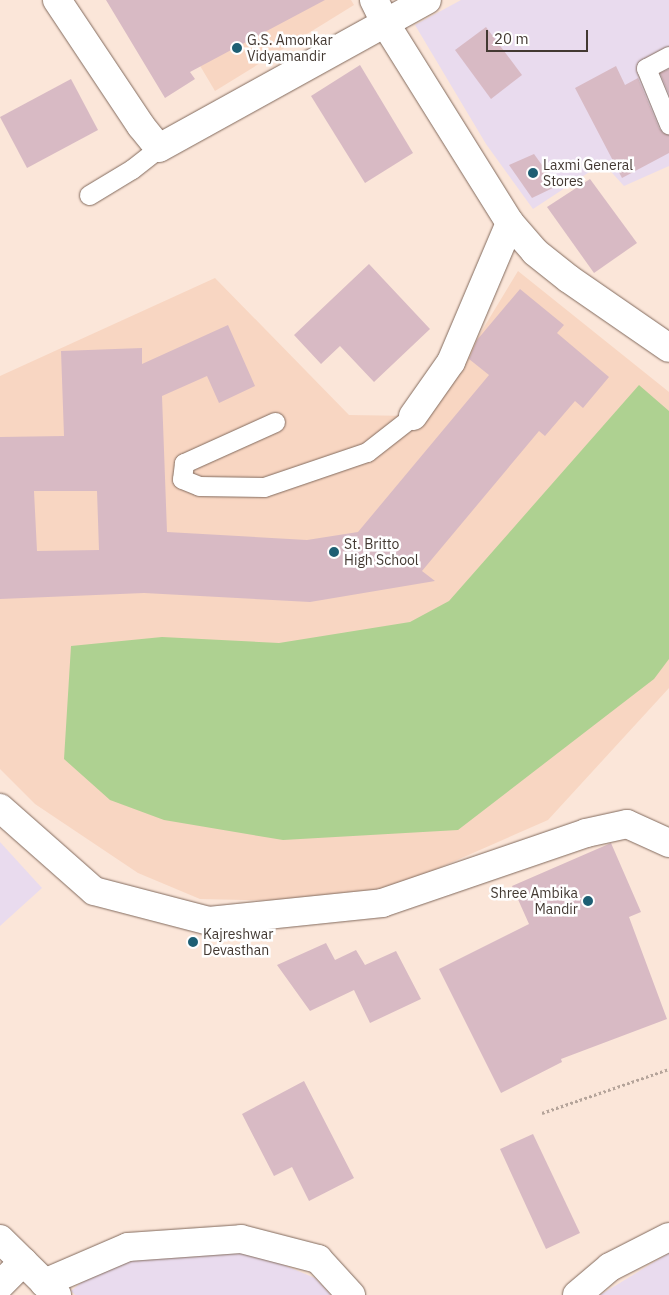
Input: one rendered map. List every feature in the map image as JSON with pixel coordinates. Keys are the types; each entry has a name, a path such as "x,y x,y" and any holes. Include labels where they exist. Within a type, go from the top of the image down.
{"street":[{"path":"57,0 141,126 159,148 380,11 427,0"},
{"path":"380,11 510,223 535,252 569,279 669,348"},
{"path":"413,416 451,362 510,223"},
{"path":"0,808 94,891 209,921 382,903 586,833 627,824 669,843"},
{"path":"577,1295 610,1268 669,1237"},
{"path":"0,1239 50,1289 128,1247 241,1239 318,1259 351,1295"},
{"path":"0,1285 23,1262"}],"lane":[{"path":"669,56 646,68 669,124"},
{"path":"88,195 132,169 159,148"},
{"path":"276,422 184,463 182,478 199,486 264,487 367,452 413,416"}],"path":[{"path":"542,1113 669,1069"}],"shaded area":[{"name":"G.S. Amonkar Vidyamandir","path":"161,0 351,0 354,5 215,91"},
{"path":"461,0 669,0 669,166 624,186 603,163 533,209 486,144 415,25"},
{"name":"St. Britto High School","path":"518,271 669,392 669,688 548,820 382,893 293,901 200,899 138,873 35,804 0,769 0,376 215,278 349,415 413,416 432,413"},
{"path":"0,842 42,888 0,926"},
{"path":"245,1249 315,1278 331,1295 75,1295 71,1291 110,1259"},
{"path":"669,1253 669,1295 600,1295"}],"green space":[{"path":"639,385 669,411 669,659 654,679 458,830 283,840 164,820 110,800 64,759 71,646 162,637 279,643 410,622 449,601"}],"building":[{"path":"106,0 325,0 190,72 195,79 165,98"},
{"path":"486,27 522,75 491,99 455,50"},
{"path":"360,65 413,153 365,183 311,96"},
{"path":"616,66 625,85 638,78 659,128 663,133 669,135 669,153 622,178 575,88"},
{"path":"669,69 669,94 660,73"},
{"path":"71,79 98,130 27,168 0,117"},
{"path":"534,154 557,186 532,198 509,165"},
{"path":"590,179 637,243 594,273 547,207"},
{"path":"369,264 430,329 374,382 340,346 321,364 294,335"},
{"path":"520,289 564,325 557,333 609,377 583,408 575,401 545,436 539,431 422,571 435,581 310,602 144,593 0,599 0,437 64,436 61,351 142,348 142,364 228,325 255,386 219,403 207,376 162,396 167,532 307,540 358,532 489,375 469,359 477,340","holes":["34,491 97,491 99,550 37,551"]},
{"path":"611,843 641,912 629,917 667,1019 561,1059 562,1062 501,1093 439,969 529,924 512,886"},
{"path":"326,943 335,960 356,950 365,965 396,951 421,999 370,1023 354,990 310,1011 277,965"},
{"path":"304,1081 354,1178 309,1201 292,1167 274,1176 242,1114"},
{"path":"533,1134 580,1233 546,1249 500,1149"}],"place":[{"name":"G.S. Amonkar Vidyamandir","path":"237,48"},
{"name":"Laxmi General Stores","path":"533,173"},
{"name":"St. Britto High School","path":"334,552"},
{"name":"Shree Ambika Mandir","path":"588,901"},
{"name":"Kajreshwar Devasthan","path":"193,942"}]}
